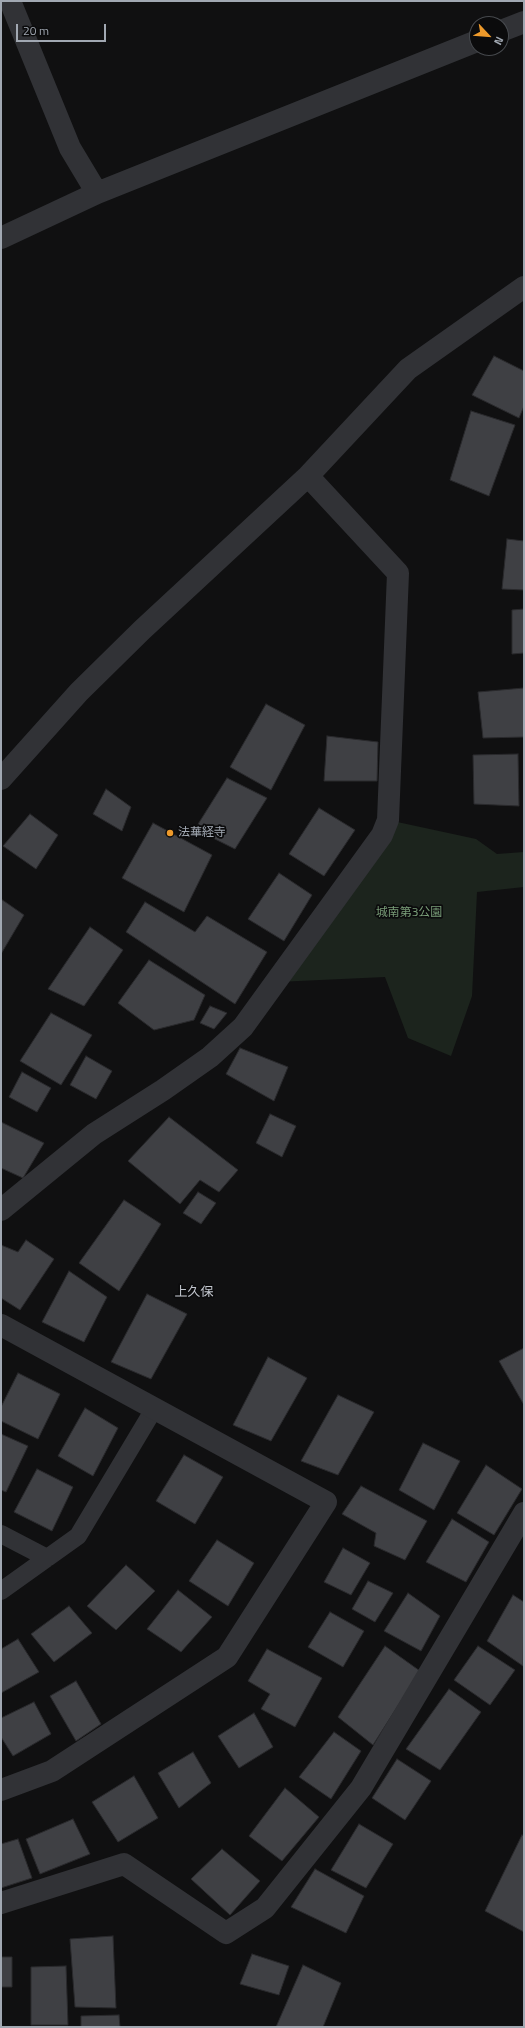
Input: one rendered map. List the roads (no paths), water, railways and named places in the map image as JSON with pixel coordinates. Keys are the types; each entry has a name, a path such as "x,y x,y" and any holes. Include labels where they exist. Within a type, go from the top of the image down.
{"street":[{"path":"10,1 70,148 97,193"},
{"path":"509,28 524,22"},
{"path":"1,238 97,193 469,44"},
{"path":"1,779 79,692 142,630 308,476 408,369 524,287"},
{"path":"1,1210 94,1134 163,1090 210,1057 243,1027 382,835 388,820 398,573 308,476"},
{"path":"1,1325 326,1502 227,1657 52,1771 1,1790"},
{"path":"1,1903 124,1864 226,1933 265,1908 361,1788 524,1513"}],"lane":[{"path":"1,1591 78,1536 154,1409"},
{"path":"1,1534 47,1558"}],"place":[{"name":"法華経寺","path":"170,833"}],"district":[{"name":"上久保","path":"194,1293"}],"park label":[{"name":"城南第3公園","path":"409,913"}]}
